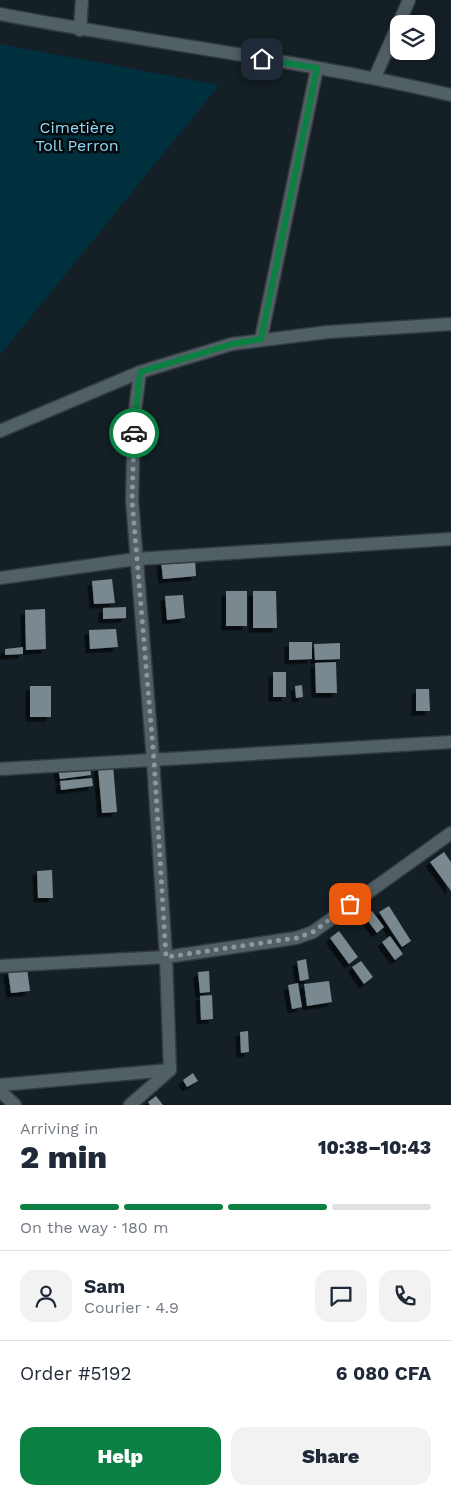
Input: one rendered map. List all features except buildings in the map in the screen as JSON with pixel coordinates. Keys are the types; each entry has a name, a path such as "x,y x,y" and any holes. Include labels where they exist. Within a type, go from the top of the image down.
{"street":[{"path":"80,30 82,0"},
{"path":"375,77 409,0"},
{"path":"0,14 80,30 375,77 451,95"},
{"path":"261,339 317,68"},
{"path":"0,430 140,372 232,344 261,339 451,324"},
{"path":"140,372 134,418 132,484 136,559 154,760 166,957 170,1070"},
{"path":"0,578 136,559 451,539"},
{"path":"0,769 451,742"},
{"path":"0,966 166,957 296,938 313,932 451,833"},
{"path":"0,1085 170,1070"},
{"path":"130,1105 170,1070"},
{"path":"0,1091 15,1105"}],"green space":[{"name":"Cimetière Toll Perron","path":"0,44 219,85 0,355"}],"way so far":[{"path":"134,433 132,500 154,760 166,957 296,938 313,932 350,904"}],"route":[{"path":"134,433 140,372 232,344 261,339 317,68 262,59"}]}
